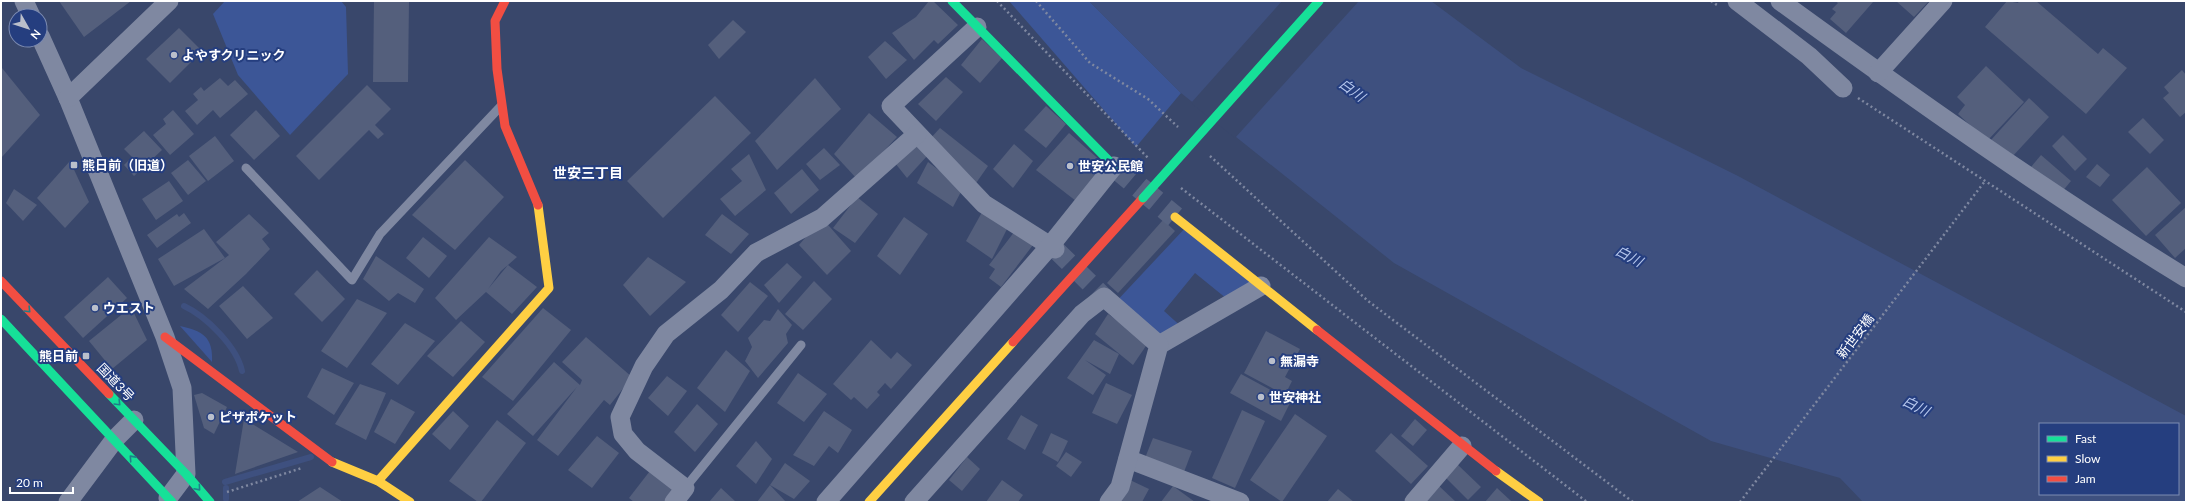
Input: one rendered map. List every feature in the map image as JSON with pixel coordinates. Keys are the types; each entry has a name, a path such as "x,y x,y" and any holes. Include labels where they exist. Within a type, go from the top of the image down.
{"main road":[{"path":"378,481 549,288 540,209 505,126 497,69 495,21 504,1"},
{"path":"952,1 1114,166"},
{"path":"869,502 1319,1"},
{"path":"1175,217 1462,446 1539,502"},
{"name":"国道3号","path":"1,281 186,474 210,502"},
{"path":"1,319 41,364 115,440 170,500"},
{"path":"165,337 328,460 378,481 410,502"}],"street":[{"path":"68,98 169,1"},
{"path":"1878,73 1943,1"},
{"path":"1783,2 1878,73 2017,169 2186,278"},
{"path":"1730,5 1809,56 1843,88"},
{"path":"977,27 891,106 984,204 1052,247"},
{"path":"45,48 68,98 165,337 182,388 186,474 170,500"},
{"path":"680,495 637,451 623,434 620,417 644,366 666,334 721,290 756,253 822,218 917,134"},
{"path":"826,502 1052,247 1114,166"},
{"path":"1109,502 1120,487 1159,346 1261,286"},
{"path":"914,502 1082,314 1104,297 1159,346"},
{"path":"68,502 115,440 134,420"},
{"path":"1414,502 1462,446"},
{"path":"1128,459 1240,502"}],"lane":[{"path":"246,168 352,280 380,234 502,105"},
{"path":"680,495 801,345"}],"path":[{"path":"997,1 1136,147"},
{"path":"1036,1 1090,63 1148,99 1181,130"},
{"path":"1711,1 1730,5"},
{"path":"1843,88 2186,312"},
{"path":"1209,156 1368,302 1633,502"},
{"name":"新世安橋","path":"1740,502 1986,181"},
{"path":"1190,195 1587,502"},
{"path":"231,491 328,460"}],"shaded area":[{"path":"225,1 341,1 346,7 348,74 290,135 238,75 213,14"},
{"path":"1009,1 1089,1 1181,93 1136,147"},
{"path":"1187,226 1261,286 1232,303 1195,273 1164,311 1185,330 1159,345 1113,305"},
{"path":"180,326 195,330 205,336 211,347 212,362"}],"water":[{"name":"白川","path":"1089,1 1431,1 1521,68 1738,176 2186,416 2186,502 1863,502 1840,478 1711,441 1394,263 1181,93"}],"pier":[{"path":"1282,1 1359,1 1235,138 1191,103"}],"building":[{"path":"59,1 131,1 84,37"},
{"path":"374,1 409,1 408,82 373,82"},
{"path":"929,1 933,1 958,25 938,44 934,40 914,60 892,33 916,17"},
{"path":"1835,1 1873,2 1846,33 1830,19 1836,12 1832,9 1838,3"},
{"path":"1896,1 1929,1 1914,17"},
{"path":"2007,1 2018,3 2019,1 2036,1 2098,54 2103,48 2127,68 2086,114 1985,27"},
{"path":"733,20 746,32 719,59 708,45"},
{"name":"よやすクリニック","path":"179,28 202,51 170,83 146,59"},
{"path":"982,39 1002,58 980,83 961,65"},
{"path":"885,41 907,60 886,79 868,57"},
{"path":"1986,66 2024,102 1987,141 1958,114 1965,105 1957,97"},
{"path":"2,68 40,115 1,158 1,69"},
{"path":"2182,70 2186,75 2186,112 2180,117 2163,98 2169,93 2164,87"},
{"path":"946,77 963,92 936,121 918,104"},
{"path":"220,78 228,86 235,80 248,94 220,118 213,110 197,125 185,111 198,100 193,94 201,87 204,91"},
{"path":"815,78 841,109 777,170 755,141"},
{"path":"367,85 391,109 375,125 384,134 378,139 369,130 319,180 296,156"},
{"path":"715,96 751,133 663,218 627,181"},
{"path":"2029,98 2049,117 2011,158 1991,140"},
{"path":"1046,106 1066,124 1046,148 1024,130"},
{"path":"173,110 194,134 170,155 153,135 166,124 163,119"},
{"path":"256,110 280,136 254,160 230,135"},
{"path":"869,113 897,137 857,179 834,154"},
{"path":"2143,118 2164,140 2150,154 2128,132"},
{"path":"940,128 988,166 974,186 929,140"},
{"path":"144,131 162,150 134,176 124,165 132,157 124,149"},
{"name":"世安公民館","path":"1069,133 1103,163 1076,201 1036,170"},
{"path":"2063,135 2087,159 2075,171 2052,146"},
{"path":"215,136 234,161 208,181 189,156"},
{"path":"914,143 928,155 907,178 895,163"},
{"path":"1014,144 1033,161 1013,188 993,169"},
{"path":"824,148 840,165 820,180 806,164"},
{"path":"749,154 766,190 735,216 720,199 742,181 731,169"},
{"path":"2041,155 2071,181 2061,193 2031,167"},
{"path":"188,160 206,181 188,195 171,173"},
{"path":"465,160 504,197 455,250 412,215"},
{"path":"70,161 89,202 65,228 37,198"},
{"path":"928,162 963,188 953,207 917,183"},
{"path":"2097,164 2110,175 2100,187 2086,177"},
{"path":"2147,167 2181,203 2146,236 2112,200"},
{"path":"802,169 819,190 791,214 774,193"},
{"path":"169,181 183,201 156,220 142,199"},
{"path":"14,189 37,205 23,221 6,203"},
{"path":"857,197 878,214 855,243 833,228"},
{"path":"986,205 1011,221 992,259 966,241"},
{"path":"2186,207 2186,248 2175,258 2155,235"},
{"path":"184,213 191,223 157,248 147,235 177,214 179,217"},
{"path":"249,214 269,233 262,239 270,249 246,274 208,309 184,289 229,255 216,242"},
{"path":"722,214 749,234 731,254 705,235"},
{"path":"904,217 928,234 900,275 877,256"},
{"path":"822,218 851,251 827,275 799,245"},
{"path":"1163,220 1175,231 1118,293 1107,283"},
{"path":"1018,227 1036,241 1001,287 989,278 995,269 989,265"},
{"path":"204,229 225,258 174,286 158,259"},
{"path":"423,237 447,256 429,278 406,258"},
{"path":"489,237 517,257 501,271 488,289 508,265 537,287 512,314 486,292 456,320 435,298"},
{"path":"376,256 424,289 415,303 398,293 389,301 363,279"},
{"path":"648,257 686,282 650,316 623,285"},
{"path":"787,263 802,277 779,303 764,285"},
{"path":"317,270 345,299 322,322 294,294"},
{"name":"ウエスト","path":"108,277 127,298 83,338 64,317"},
{"path":"814,281 832,299 803,330 785,314"},
{"path":"750,282 768,296 738,332 721,315"},
{"path":"243,286 273,318 247,339 219,306"},
{"path":"357,299 387,313 347,368 321,351"},
{"path":"131,307 147,340 112,369 89,341"},
{"path":"543,308 571,330 513,401 482,377"},
{"path":"778,309 792,325 786,334 788,343 758,378 745,361 752,347 748,338 764,320 770,321"},
{"path":"1108,314 1148,343 1133,365 1095,334"},
{"path":"461,321 485,342 453,377 427,356"},
{"path":"405,323 435,341 398,385 371,364"},
{"name":"無漏寺","path":"1266,331 1300,349 1285,377 1292,381 1285,395 1244,373"},
{"path":"586,337 632,377 610,405 604,400 558,456 537,440 577,387 533,436 507,414 554,362 580,385 582,380 562,362"},
{"path":"871,340 891,359 897,352 912,365 891,389 885,383 877,392 880,395 867,409 854,397 851,400 833,384"},
{"path":"1094,340 1119,354 1110,374 1085,360 1106,375 1093,395 1067,378"},
{"path":"726,350 750,371 725,412 697,388"},
{"path":"322,368 354,383 334,415 307,397"},
{"path":"798,373 827,394 804,422 777,403"},
{"name":"世安神社","path":"1241,374 1291,401 1281,421 1230,393"},
{"path":"667,376 687,391 668,416 648,398"},
{"path":"1106,383 1132,395 1117,424 1092,413"},
{"path":"360,384 386,393 366,440 335,424"},
{"name":"ピザポケット","path":"202,393 227,407 214,434 204,428 194,395"},
{"path":"391,399 415,412 395,444 374,432"},
{"path":"697,404 718,424 695,452 674,432"},
{"path":"1242,410 1265,421 1235,488 1212,478"},
{"path":"453,411 469,426 450,450 432,434"},
{"path":"824,411 852,430 838,453 829,446 814,466 793,455"},
{"path":"1295,414 1327,436 1282,502 1250,480"},
{"path":"1021,415 1038,425 1025,450 1007,439"},
{"path":"244,419 298,452 235,474"},
{"path":"1415,419 1427,430 1413,446 1401,436"},
{"path":"497,420 526,443 481,502 478,502 449,481"},
{"path":"1051,433 1068,441 1058,462 1042,453"},
{"path":"1391,433 1428,466 1411,484 1375,451"},
{"path":"597,436 619,453 592,488 568,470"},
{"path":"1153,438 1192,451 1184,472 1145,458"},
{"path":"756,441 772,459 756,484 736,466"},
{"path":"1066,452 1082,462 1071,477 1056,466"},
{"path":"967,457 980,469 962,491 949,480"},
{"path":"785,463 810,481 794,499 770,485"},
{"path":"1457,464 1481,487 1468,500 1445,477"},
{"path":"653,467 678,487 668,502 634,502 629,498"},
{"path":"1002,480 1023,495 1018,502 986,502"},
{"path":"1130,480 1149,489 1142,502 1119,502"},
{"path":"770,485 786,502 757,502"},
{"path":"1438,485 1456,502 1426,502"},
{"path":"1173,486 1195,502 1161,502"},
{"path":"320,487 343,502 297,502"},
{"path":"721,488 736,502 709,502"},
{"path":"1497,488 1511,501 1510,502 1485,502"},
{"path":"1338,489 1354,502 1327,502"}],"waterway":[{"path":"184,306 202,317 219,333 234,352 242,371"},
{"path":"225,482 311,457"},
{"path":"226,488 226,499"}],"tunnel":[{"path":"1114,166 1175,217"},
{"path":"1055,249 1104,297"}],"traffic: fast":[{"path":"952,1 1114,166"},
{"path":"1143,198 1319,1"},
{"path":"1,319 172,502"},
{"path":"109,394 186,474 210,502"}],"traffic: slow":[{"path":"378,481 549,288 538,205"},
{"path":"1175,217 1317,330"},
{"path":"869,502 1013,342"},
{"path":"332,462 378,481 410,502"},
{"path":"1496,471 1539,502"}],"traffic: jam":[{"path":"505,1 495,21 497,69 505,126 538,205"},
{"path":"1013,342 1143,198"},
{"path":"1,281 109,394"},
{"path":"1317,330 1496,471"},
{"path":"165,337 332,462"}],"place":[{"name":"よやすクリニック","path":"174,55"},
{"name":"熊日前（旧道）","path":"74,165"},
{"name":"世安公民館","path":"1070,166"},
{"name":"ウエスト","path":"95,308"},
{"name":"熊日前","path":"86,356"},
{"name":"無漏寺","path":"1272,361"},
{"name":"世安神社","path":"1261,397"},
{"name":"ピザポケット","path":"211,417"}],"district":[{"name":"世安三丁目","path":"588,173"}]}
